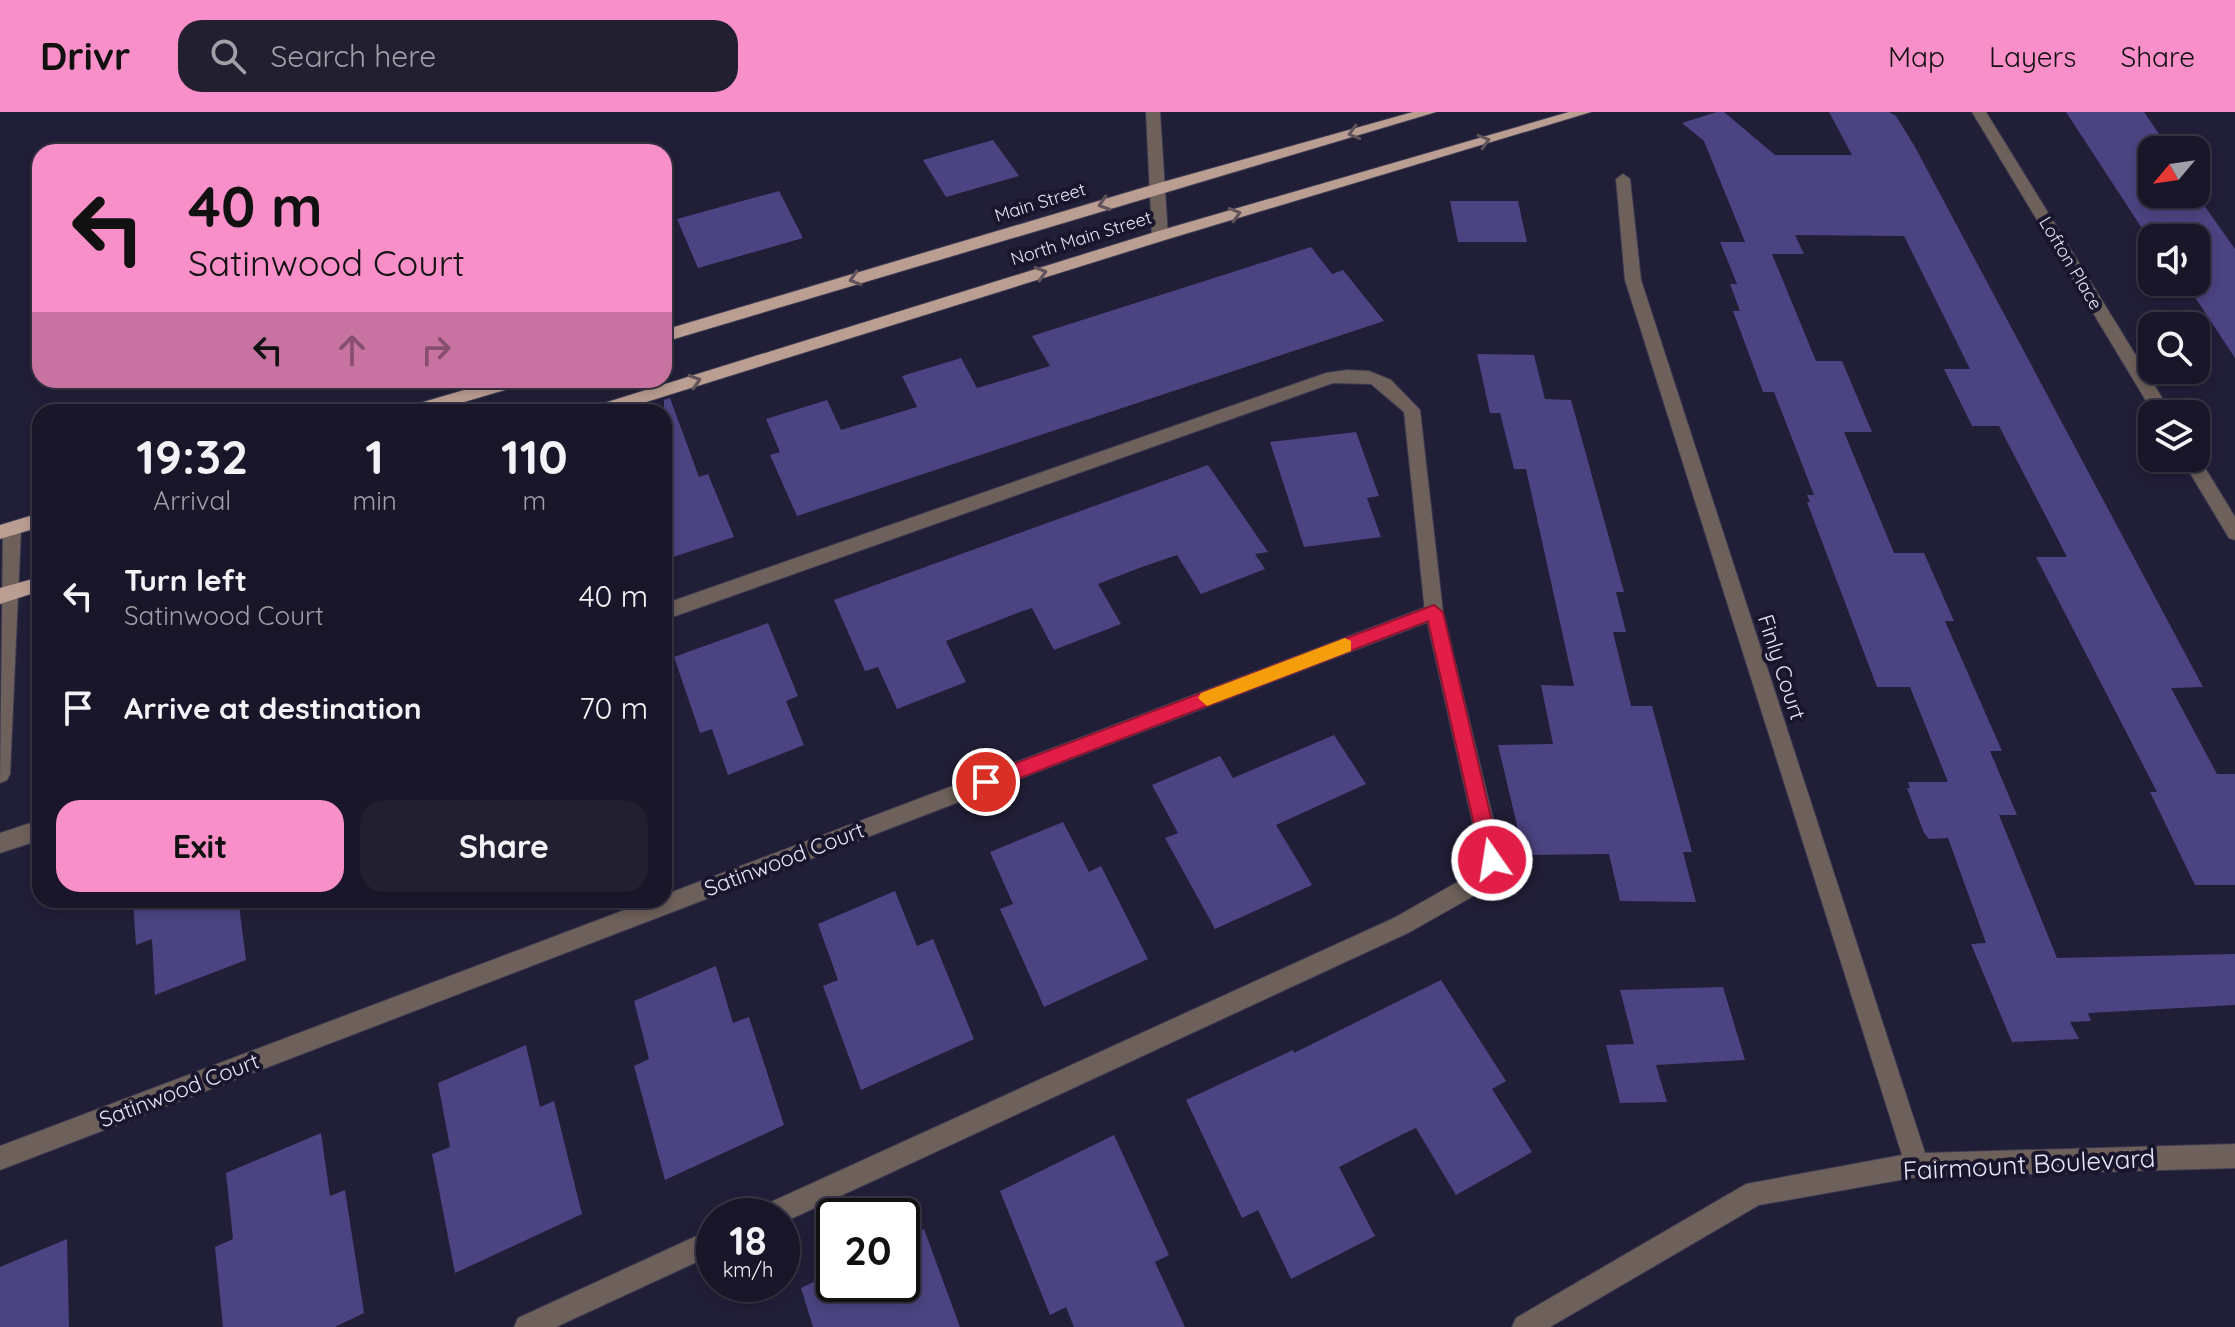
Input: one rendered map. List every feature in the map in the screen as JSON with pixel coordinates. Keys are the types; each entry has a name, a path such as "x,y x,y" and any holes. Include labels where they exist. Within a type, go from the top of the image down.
{"main road":[{"name":"Main Street","path":"672,334 1157,188 1429,112"},
{"name":"North Main Street","path":"672,388 1160,236 1584,112"},
{"path":"436,404 492,388"},
{"name":"North Main Street","path":"620,404 671,388"},
{"path":"6,530 32,522"},
{"path":"5,595 32,587"}],"street":[{"path":"1153,112 1160,236"},
{"name":"Lofton Place","path":"1979,112 2154,400"},
{"name":"Finly Court","path":"1623,179 1633,280 1917,1165"},
{"path":"672,609 1332,377 1367,374 1393,389 1412,410 1434,612 1492,860 1483,879 1402,925 800,1202"},
{"path":"2198,472 2235,533"},
{"path":"0,774 6,530"},
{"name":"Satinwood Court","path":"672,902 1434,612"},
{"path":"0,843 32,833"},
{"name":"Satinwood Court","path":"0,1158 657,908"},
{"name":"Fairmount Boulevard","path":"1525,1327 1755,1193 1917,1165 2235,1156"},
{"path":"527,1327 696,1249"}],"building":[{"path":"1724,112 1775,155 1852,155 1829,112 1889,112 1896,116 1915,147 2203,687 2171,688 2217,774 2235,774 2235,885 2195,885 2150,792 2157,792 2036,557 2067,557 1999,426 1972,426 1944,369 1970,369 1904,236 1795,235 1804,254 1772,254 1816,361 1842,361 1872,432 1844,432 1894,553 1924,553 1954,621 1945,621 2002,751 1990,751 2017,815 1999,815 2057,958 2235,954 2235,1005 2088,1013 2091,1021 2070,1022 2079,1039 2012,1042 1971,944 1986,943 1948,838 1929,839 1924,833 1907,788 1910,788 1908,782 1948,782 1910,687 1877,687 1807,502 1810,502 1807,495 1814,495 1774,392 1763,392 1733,311 1740,311 1730,284 1737,284 1720,242 1745,242 1704,141 1682,123"},
{"path":"2066,112 2144,112 2160,136 2138,136 2138,208 2206,208 2235,249 2235,358 2210,320 2210,312 2205,312 2194,296 2210,296 2210,224 2139,224"},
{"path":"993,140 1019,176 946,197 923,160"},
{"path":"779,191 803,238 698,268 677,219"},
{"path":"1450,201 1518,201 1527,242 1458,242"},
{"path":"1311,247 1332,274 1343,270 1384,321 797,516 770,455 780,452 766,419 827,400 841,430 917,407 902,376 961,358 977,388 1050,366 1032,336"},
{"path":"1477,354 1534,355 1545,399 1571,400 1624,592 1616,592 1626,632 1613,632 1631,706 1652,706 1692,852 1683,852 1696,902 1620,901 1609,854 1524,855 1498,745 1553,744 1541,685 1574,686 1526,469 1514,469 1500,413 1490,413"},
{"path":"670,398 699,477 708,474 734,537 672,557 672,404 664,404 664,400"},
{"path":"1356,432 1379,496 1367,498 1381,537 1304,547 1270,442"},
{"path":"1208,465 1268,552 1255,554 1265,569 1201,594 1177,555 1142,567 1098,584 1121,624 1054,650 1032,608 1020,612 946,641 966,682 897,709 878,667 865,671 834,600"},
{"path":"768,623 798,696 786,701 804,745 728,775 712,729 700,733 674,657"},
{"path":"1334,735 1366,784 1276,825 1312,885 1215,929 1165,838 1178,833 1152,785 1220,756 1233,778"},
{"path":"1063,822 1089,872 1101,866 1148,959 1044,1007 1000,909 1013,904 990,852"},
{"path":"895,891 917,946 933,939 974,1039 861,1090 823,986 838,980 818,924"},
{"path":"134,908 239,908 246,960 155,995 152,939 136,945"},
{"path":"716,966 733,1023 749,1017 784,1125 665,1180 634,1066 649,1059 634,1001"},
{"path":"1441,980 1506,1081 1492,1089 1532,1152 1456,1195 1416,1128 1339,1167 1375,1236 1291,1279 1258,1210 1242,1218 1186,1100 1293,1050 1294,1053"},
{"path":"1723,987 1745,1060 1656,1065 1667,1102 1620,1103 1606,1045 1634,1044 1620,990"},
{"path":"526,1045 540,1107 554,1101 582,1214 455,1273 432,1154 450,1147 438,1083"},
{"path":"321,1133 330,1196 345,1190 364,1313 335,1327 223,1327 215,1247 233,1239 226,1173"},
{"path":"1114,1135 1169,1255 1155,1262 1185,1327 1074,1327 1066,1307 1050,1315 1000,1191"},
{"path":"924,1229 960,1327 813,1327 801,1288 816,1281 816,1302 920,1302 920,1231"},
{"path":"67,1239 69,1327 0,1327 0,1267"}],"slow traffic":[{"path":"1207,698 1345,646"}],"route":[{"path":"986,782 1434,612 1492,860"}]}
